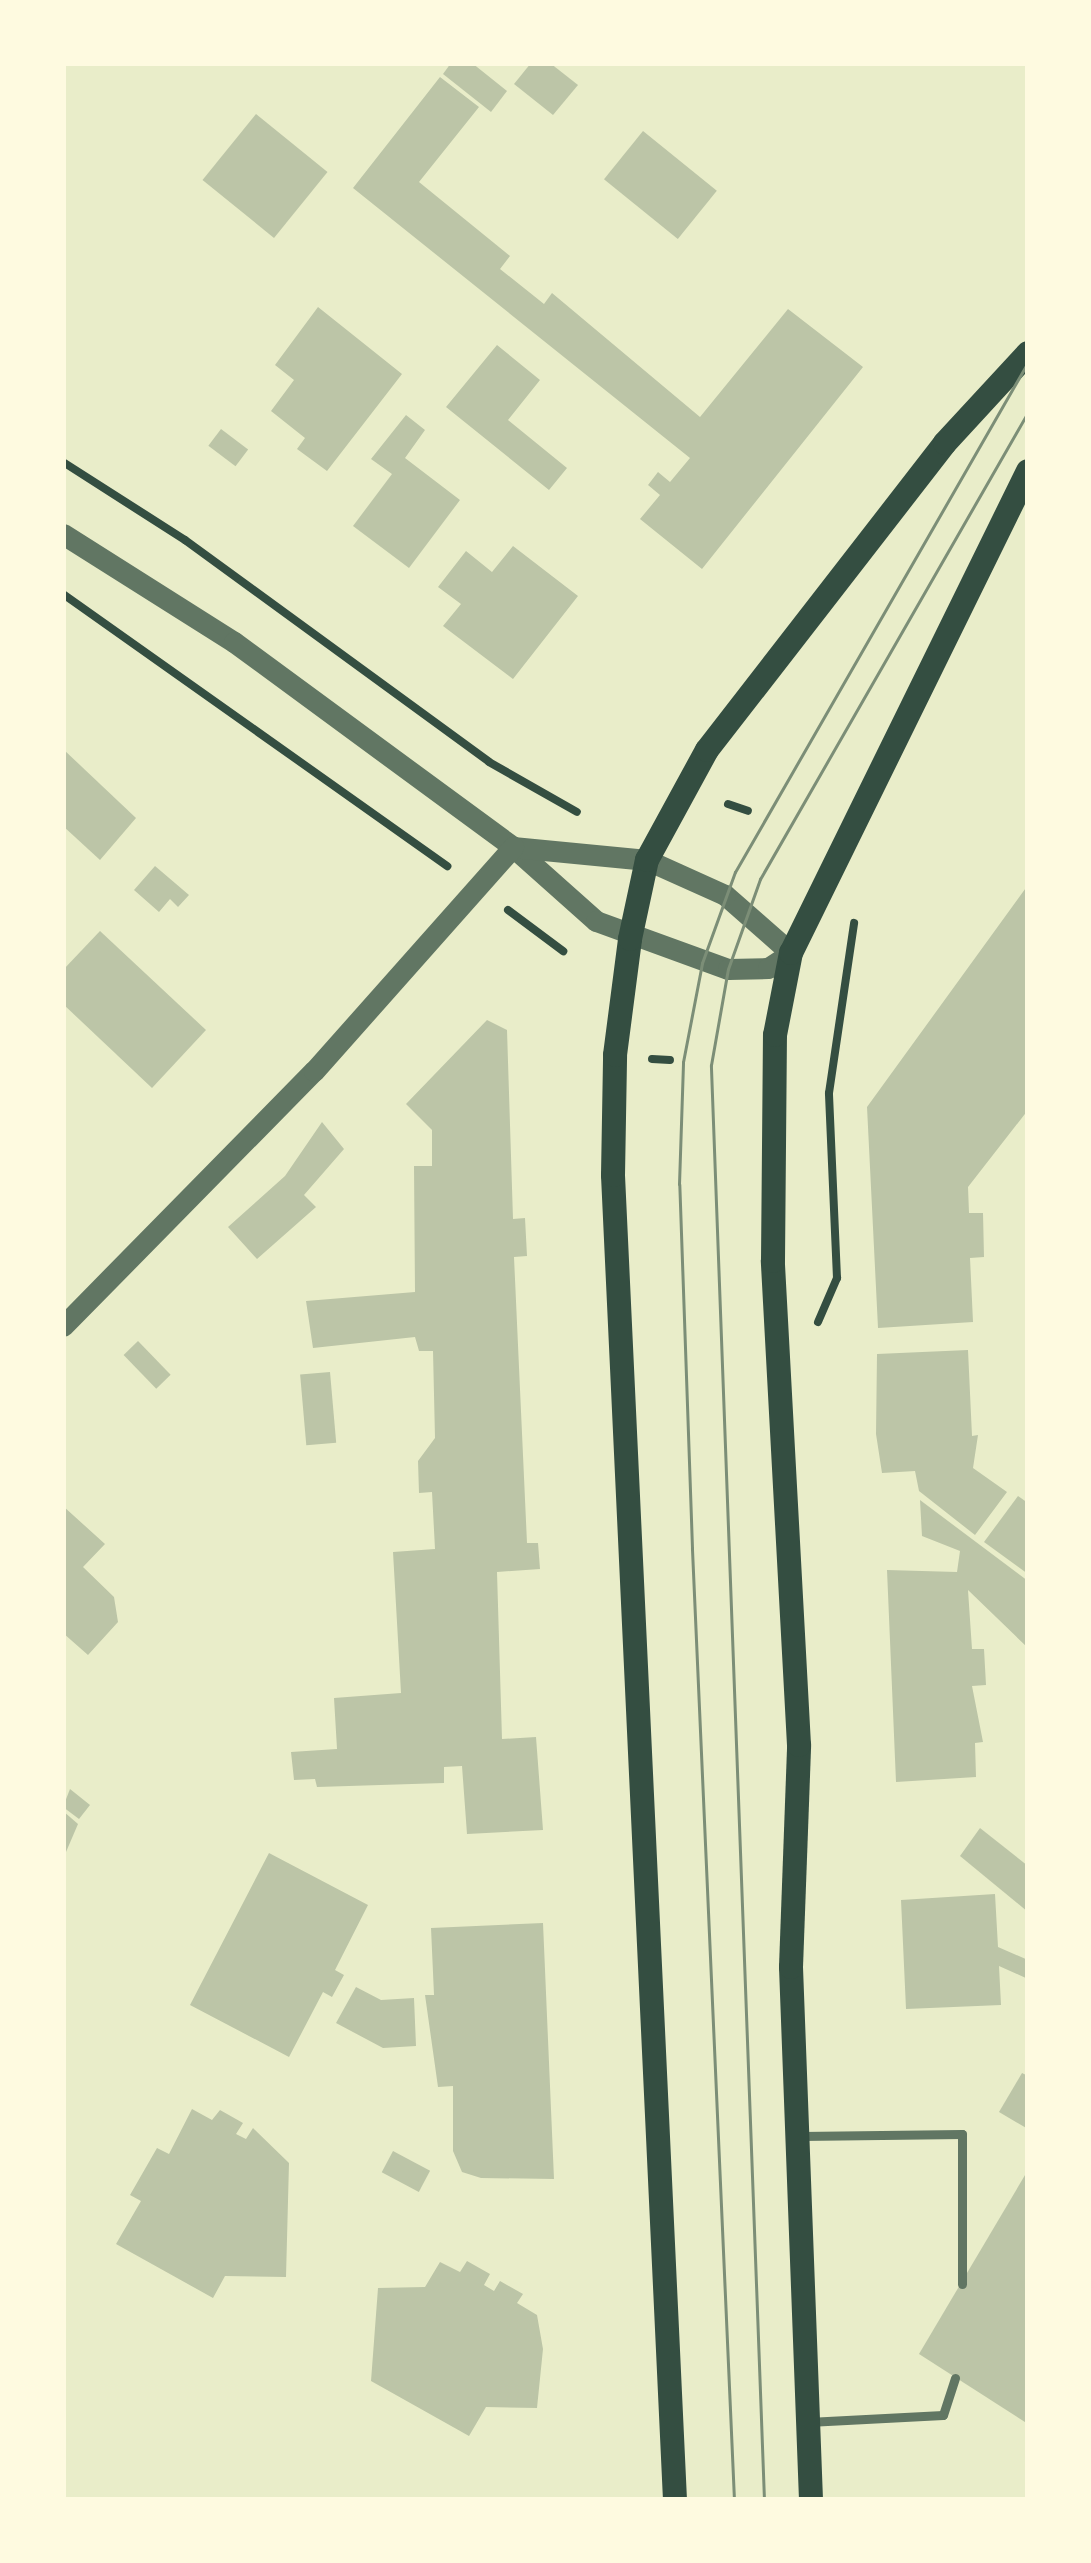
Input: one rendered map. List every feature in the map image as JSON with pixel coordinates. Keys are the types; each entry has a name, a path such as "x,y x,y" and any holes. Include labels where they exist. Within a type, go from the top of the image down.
{"main road":[{"path":"675,2500 613,1175 615,1055 629,939 647,860 721,733 945,443 1028,353"},
{"path":"811,2500 790,1966 800,1745 771,1110 791,952 1028,471"}],"street":[{"path":"63,534 223,634 513,847 577,910 629,939 728,969 768,968 791,952 725,896 647,860 513,847"},
{"path":"63,1326 450,922 513,847"}],"lane":[{"path":"796,2137 962,2134 962,2284"},
{"path":"808,2422 943,2415 956,2378"}],"path":[{"path":"63,462 185,540 473,750"},
{"path":"63,594 405,836"},
{"path":"728,804 748,811"},
{"path":"813,1333 836,1278 829,1094 856,907 841,844"}],"building":[{"path":"451,63 472,63 507,91 491,112 443,74"},
{"path":"531,63 550,63 578,85 553,115 514,84"},
{"path":"440,77 479,107 419,182 510,256 500,269 544,304 552,293 700,417 788,309 863,367 702,569 640,519 660,495 648,485 658,472 670,482 690,458 353,188"},
{"path":"256,114 327,172 274,238 203,180"},
{"path":"643,131 717,191 678,239 604,179"},
{"path":"318,307 402,374 327,471 297,449 305,438 271,411 294,380 275,365"},
{"path":"497,345 540,380 508,420 567,468 549,490 446,407"},
{"path":"406,415 425,430 405,458 460,500 409,568 353,526 392,474 371,459"},
{"path":"221,429 248,449 236,466 208,446"},
{"path":"513,546 578,596 513,679 443,626 461,604 438,587 466,551 492,572"},
{"path":"63,749 136,818 100,860 63,826"},
{"path":"155,866 189,895 178,907 170,899 159,912 134,890"},
{"path":"1028,885 1028,1110 968,1187 969,1213 983,1213 984,1257 970,1258 973,1322 878,1328 867,1107"},
{"path":"100,931 206,1030 152,1088 63,1004 63,970"},
{"path":"487,1020 507,1030 513,1219 525,1218 527,1256 514,1257 527,1543 538,1543 540,1569 497,1572 502,1739 536,1737 543,1830 467,1834 462,1766 444,1767 444,1783 317,1787 315,1779 294,1780 291,1752 337,1749 334,1698 401,1693 393,1552 435,1549 432,1492 419,1493 418,1461 435,1438 433,1351 419,1351 415,1337 313,1348 306,1301 415,1292 414,1166 432,1166 432,1130 406,1104"},
{"path":"322,1122 344,1149 304,1195 316,1207 257,1259 228,1227 285,1176"},
{"path":"138,1341 171,1375 156,1389 124,1355"},
{"path":"968,1350 972,1436 978,1435 973,1468 1007,1492 975,1535 919,1491 915,1471 882,1473 876,1434 877,1354"},
{"path":"330,1372 336,1443 306,1445 300,1375"},
{"path":"1018,1496 1028,1503 1028,1574 984,1542"},
{"path":"920,1500 1028,1581 1028,1648 968,1590 972,1649 984,1649 986,1685 972,1686 983,1742 975,1743 976,1777 896,1782 887,1570 957,1572 960,1551 922,1536"},
{"path":"63,1506 105,1544 83,1567 114,1597 118,1622 88,1655 63,1633"},
{"path":"70,1789 90,1805 79,1819 63,1807"},
{"path":"63,1811 78,1824 63,1859"},
{"path":"980,1828 1028,1866 1028,1912 960,1856"},
{"path":"269,1853 368,1905 335,1970 344,1975 332,1997 323,1992 289,2057 190,2005"},
{"path":"995,1894 998,1947 1028,1960 1028,1979 999,1966 1001,2005 906,2009 901,1900"},
{"path":"543,1923 554,2179 481,2178 462,2172 453,2151 453,2086 438,2087 425,1995 434,1995 431,1928"},
{"path":"356,1987 381,2000 414,1998 416,2046 383,2048 336,2023"},
{"path":"1022,2073 1028,2076 1028,2129 999,2112"},
{"path":"192,2109 212,2120 220,2110 243,2123 236,2134 246,2139 253,2128 289,2163 286,2277 225,2276 213,2298 116,2244 141,2201 130,2195 157,2148 169,2154"},
{"path":"393,2151 430,2171 419,2192 382,2172"},
{"path":"1028,2170 1028,2424 919,2354"},
{"path":"467,2261 490,2274 484,2285 494,2291 500,2281 523,2294 517,2303 537,2315 543,2349 537,2408 486,2407 469,2436 371,2381 378,2288 425,2287 440,2262 460,2272"}],"tram line":[{"path":"734,2500 679,1184 683,1062 702,963 735,872 1028,362"},
{"path":"764,2500 711,1065 728,969 760,879 1028,412"}]}
